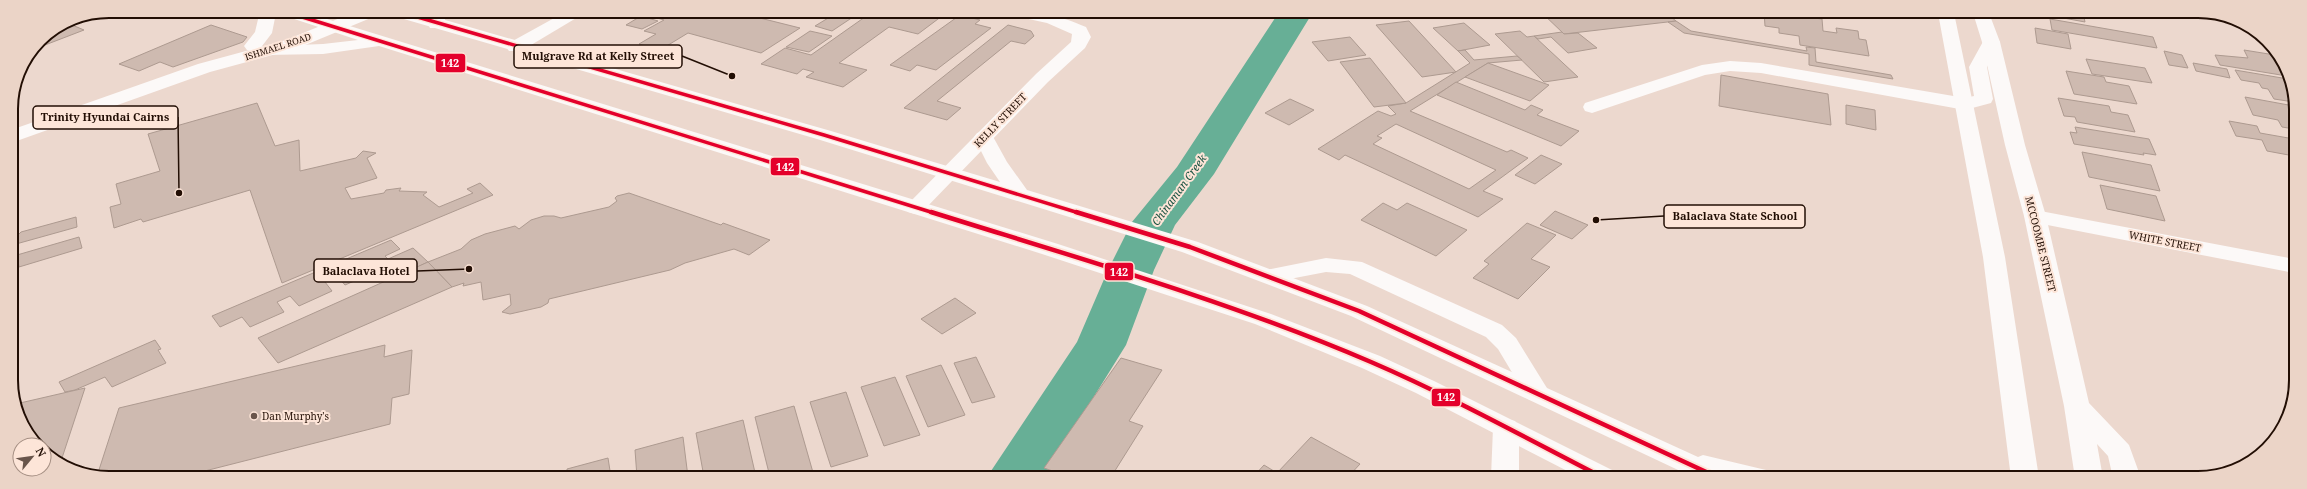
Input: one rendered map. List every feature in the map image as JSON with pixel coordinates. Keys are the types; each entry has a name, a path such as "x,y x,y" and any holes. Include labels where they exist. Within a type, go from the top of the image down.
{"main road":[{"path":"253,46 263,33 266,18"},
{"path":"304,18 1106,267 1264,319 1330,345 1425,387 1590,471"},
{"name":"ISHMAEL ROAD","path":"18,134 204,68 253,46 326,18"},
{"name":"ISHMAEL ROAD","path":"204,68 271,51 334,28 356,18"},
{"path":"438,18 514,47 1019,194 1171,241 1269,276 1359,311 1537,392 1704,471"},
{"path":"514,47 567,18"},
{"name":"KELLY STREET","path":"914,208 1079,44 1082,37 1080,31 1048,18"},
{"path":"1947,18 1965,104 1994,257 2024,471"},
{"name":"MCCOOMBE STREET","path":"1983,18 1991,42 2015,145 2035,216 2077,406 2088,471"},
{"path":"271,51 323,49 382,42"},
{"path":"1592,107 1702,70 1730,66 1761,68 1965,104 1984,98 1978,67 1991,42"},
{"path":"984,137 997,163 1019,194"},
{"name":"WHITE STREET","path":"2035,216 2289,265"},
{"path":"1269,276 1326,265 1340,265 1366,271 1494,331 1507,344 1537,392"},
{"path":"2077,406 2120,452 2125,471"},
{"path":"1505,471 1506,428"},
{"path":"1677,458 1728,471"}],"building":[{"path":"638,18 648,18 658,21 642,29 626,25"},
{"path":"657,18 760,18 800,28 761,53 688,33 660,50 639,44 656,34 644,31 664,20"},
{"path":"828,18 852,18 832,31 815,26"},
{"path":"863,18 939,18 918,34 889,27 839,63 867,70 843,87 806,77 814,72 803,69 797,74 761,64 785,48 811,55"},
{"path":"956,18 972,18 980,20 975,24 991,28 936,70 917,65 910,71 890,65"},
{"path":"1547,18 1672,18 1676,21 1564,34"},
{"path":"1764,18 1822,19 1823,31 1837,33 1836,28 1858,31 1859,39 1866,40 1869,56 1800,45 1799,36 1779,33 1779,28 1765,26"},
{"path":"2064,18 2084,18 2085,22"},
{"path":"2050,19 2153,37 2157,48 2052,30"},
{"path":"1409,21 1456,72 1422,77 1376,25"},
{"path":"1676,21 1691,31 1807,51 1806,47 1815,48 1816,62 1891,75 1893,79 1809,65 1809,54 1684,33 1668,22"},
{"path":"1464,23 1490,45 1458,51 1433,28"},
{"path":"73,25 84,30 43,46 58,33"},
{"path":"211,25 247,37 243,42 173,67 160,62 139,71 119,64"},
{"path":"1008,25 1031,31 1034,36 1025,44 1011,41 937,101 961,108 947,120 904,108"},
{"path":"2035,28 2068,34 2071,49 2037,43"},
{"path":"810,31 832,36 809,52 786,47"},
{"path":"1520,31 1527,37 1534,36 1578,77 1544,82 1495,34"},
{"path":"1562,32 1564,34 1578,33 1597,48 1568,53 1551,37 1538,39 1534,36"},
{"path":"1350,37 1366,55 1328,61 1312,42"},
{"path":"1465,50 1474,60 1517,56 1522,60 1488,63 1410,111 1507,152 1511,150 1528,158 1483,191 1503,199 1478,217 1345,155 1339,160 1318,149 1378,111 1391,116 1396,114 1388,106 1406,103 1470,63 1458,51","holes":["1396,124 1496,170 1469,189 1373,144 1382,138 1377,136"]},
{"path":"2244,50 2271,54 2283,75 2220,65 2215,55 2248,58"},
{"path":"2164,51 2182,55 2188,68 2169,65"},
{"path":"1370,58 1406,103 1374,107 1340,62"},
{"path":"2086,59 2145,68 2152,83 2092,74"},
{"path":"1488,63 1549,85 1530,101 1465,77"},
{"path":"2193,63 2227,69 2230,78 2196,71"},
{"path":"2235,70 2284,78 2288,101 2274,99 2268,89 2262,88 2259,83 2241,80"},
{"path":"2066,71 2104,77 2106,82 2129,86 2137,104 2074,94"},
{"path":"1721,75 1828,94 1831,125 1719,106"},
{"path":"1456,82 1525,110 1531,105 1543,110 1537,115 1579,131 1561,146 1437,95"},
{"path":"2245,97 2289,105 2289,128 2282,127 2278,120 2253,115"},
{"path":"2058,98 2109,106 2111,112 2128,115 2135,132 2077,122 2075,117 2064,116"},
{"path":"1290,99 1314,110 1289,125 1265,113"},
{"path":"257,103 275,146 299,140 300,171 356,158 363,151 376,153 367,158 377,178 345,188 351,199 384,193 386,190 401,188 399,191 427,192 423,195 439,207 473,193 467,189 480,183 493,195 282,283 250,190 143,222 141,219 114,228 110,207 121,204 116,184 160,171 148,134"},
{"path":"1846,105 1875,110 1876,130 1846,124"},
{"path":"2229,121 2257,126 2260,133 2289,138 2289,155 2267,151 2262,140 2236,136"},
{"path":"2075,127 2149,139 2156,155 2143,153 2144,155 2074,144 2070,132 2077,133"},
{"path":"2082,152 2151,165 2160,191 2089,177"},
{"path":"1541,155 1562,164 1535,184 1515,175"},
{"path":"2100,185 2156,196 2165,221 2107,209"},
{"path":"629,193 721,225 723,223 770,240 749,255 734,249 685,263 670,270 549,299 548,303 541,307 510,314 502,312 511,305 510,294 483,300 481,282 463,286 464,283 452,287 428,262 461,249 471,240 485,234 515,226 519,229 531,220 544,216 561,218 609,207 617,201 615,198 617,196"},
{"path":"1383,203 1397,210 1407,203 1467,230 1436,256 1361,220"},
{"path":"1555,211 1588,225 1572,239 1540,225"},
{"path":"76,217 77,227 18,243 18,235 21,232"},
{"path":"1527,223 1556,235 1531,259 1550,267 1518,299 1473,278 1489,264 1484,261"},
{"path":"79,237 82,248 19,267 18,255"},
{"path":"391,240 400,249 385,256 393,264 345,285 337,276 325,282 332,291 299,306 290,296 277,302 284,312 250,327 242,317 220,327 212,316"},
{"path":"413,248 428,262 403,274 388,259"},
{"path":"428,262 452,287 278,363 258,338"},
{"path":"955,298 976,313 942,334 921,319"},
{"path":"155,340 161,349 158,350 166,363 112,387 105,377 75,390 65,392 59,382"},
{"name":"Dan Murphy's","path":"385,345 384,357 412,350 409,394 392,398 390,424 205,471 99,470 119,408"},
{"path":"976,357 995,397 972,403 954,363"},
{"path":"1121,358 1162,370 1129,421 1143,426 1115,471 1053,471 1044,468"},
{"path":"941,365 965,415 928,427 906,376"},
{"path":"895,377 920,435 884,446 861,387"},
{"path":"85,388 62,458 52,451 52,437 38,437 30,426 21,403"},
{"path":"846,392 868,456 831,467 810,402"},
{"path":"794,406 813,471 768,471 755,417"},
{"path":"743,420 755,471 703,471 696,433"},
{"path":"683,437 687,471 637,471 635,450"},
{"path":"1311,437 1360,464 1354,471 1279,471"},
{"path":"608,458 610,471 567,471 567,469"},
{"path":"1264,465 1274,471 1258,471"}],"waterway":[{"name":"Chinaman Creek","path":"1019,471 1101,345 1131,270 1154,222 1193,174 1292,18"}],"transit line":[{"name":"142","path":"306,18 1050,249 1263,319 1371,362 1425,387 1590,471"},
{"name":"142","path":"421,18 824,135 1190,247 1359,311 1704,471"}],"place":[{"name":"Mulgrave Rd at Kelly Street","path":"732,76"},
{"name":"Trinity Hyundai Cairns","path":"179,193"},
{"name":"Balaclava State School","path":"1596,220"},
{"name":"Balaclava Hotel","path":"469,269"},
{"name":"Dan Murphy's","path":"254,416"}]}
